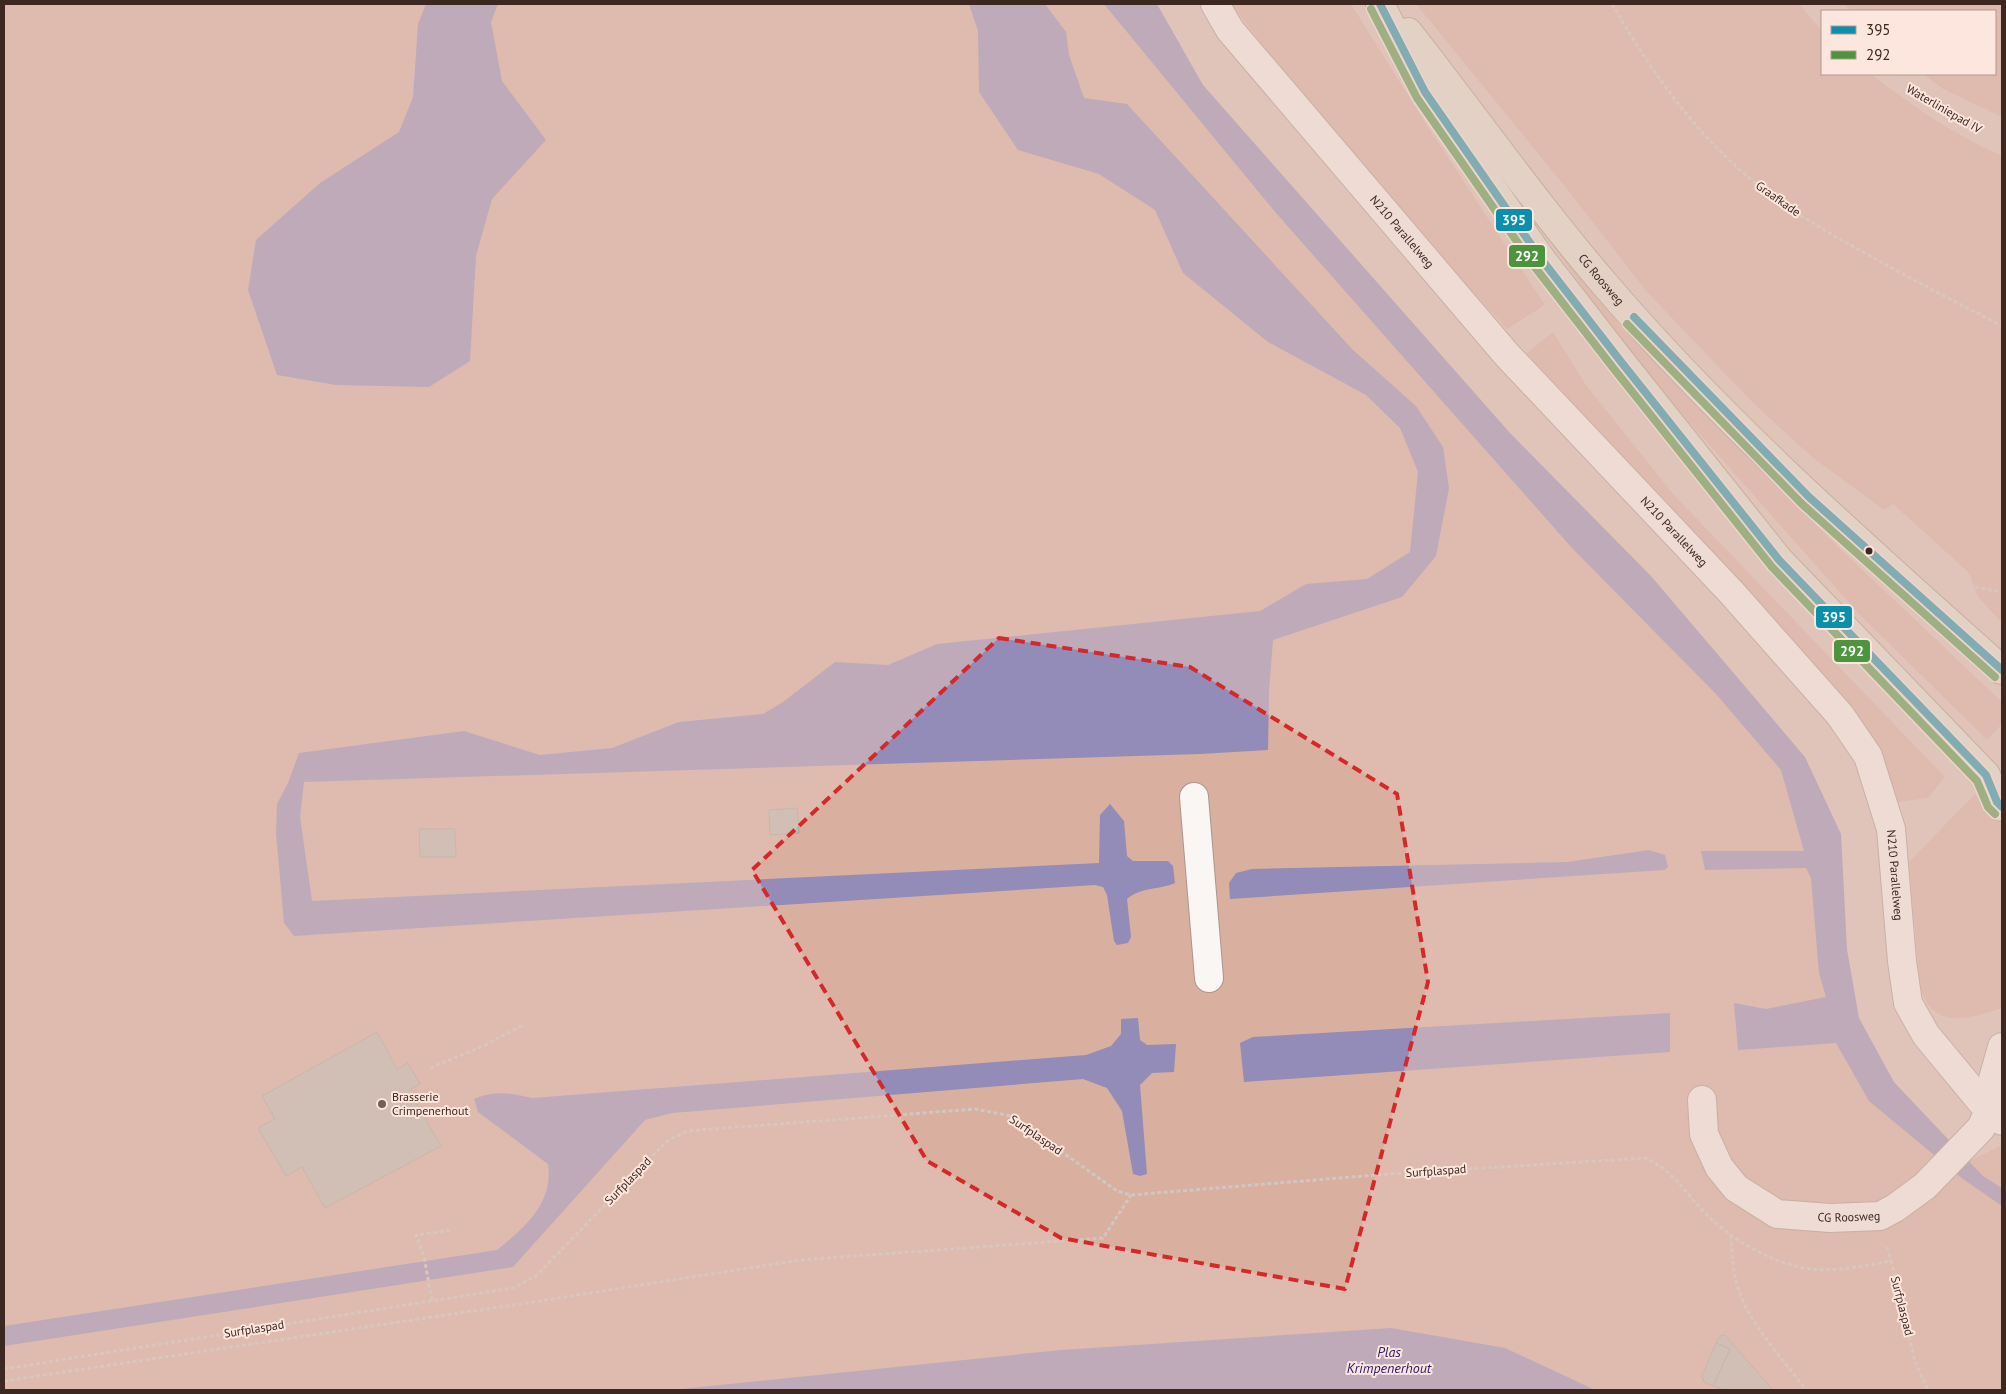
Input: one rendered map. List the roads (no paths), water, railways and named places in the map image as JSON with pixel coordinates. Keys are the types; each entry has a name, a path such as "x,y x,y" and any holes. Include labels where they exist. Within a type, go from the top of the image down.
{"main road":[{"path":"1380,4 1425,92 1542,260 1779,560 1994,778 1997,802 2002,807"},
{"name":"CG Roosweg","path":"1385,4 1545,212 1609,289 1674,360 1808,497 2002,670"}],"street":[{"name":"N210 Parallelweg","path":"1215,4 1236,38 1507,355 1731,592 1840,715 1868,756 1891,829 1902,961 1908,1003 1926,1036 1991,1120"},
{"path":"1194,797 1209,978"},
{"path":"1991,1120 2002,1047"},
{"name":"CG Roosweg","path":"1702,1100 1704,1134 1719,1167 1736,1188 1777,1214 1830,1218 1880,1216 1895,1208 1925,1186 1991,1120"}],"water":[{"path":"426,4 498,4 491,22 502,81 546,140 492,199 476,256 470,361 429,387 336,385 277,375 248,290 256,240 320,183 399,132 413,97 418,24"},
{"path":"969,4 1045,4 1066,32 1069,55 1084,98 1127,104 1353,350 1416,406 1443,447 1449,488 1436,556 1402,597 1273,640 1269,692 1268,750 1200,754 304,782 300,817 312,901 1099,863 1100,815 1110,804 1124,821 1127,856 1133,861 1168,861 1173,866 1175,883 1138,892 1127,899 1131,937 1128,943 1117,945 1114,941 1107,895 1103,887 1095,885 294,936 284,923 276,833 277,804 288,783 299,753 464,731 540,755 612,748 679,722 763,714 783,702 835,662 888,665 937,644 1260,611 1306,584 1367,579 1410,552 1418,472 1400,428 1366,395 1268,342 1183,273 1155,210 1099,174 1018,150 979,92 978,31"},
{"path":"1104,4 1157,4 1203,85 1510,433 1651,576 1805,757 1841,834 1847,949 1859,1018 1894,1082 1983,1176 2002,1188 2002,1206 1963,1179 1869,1101 1836,1043 1738,1050 1734,1003 1766,1009 1826,997 1819,973 1811,878 1806,868 1705,870 1701,851 1804,851 1781,770 1716,694 1572,548 1276,213"},
{"path":"1649,850 1665,855 1668,867 1664,870 1230,899 1229,883 1236,873 1252,869 1567,862"},
{"path":"1670,1013 1670,1052 1244,1082 1240,1043 1253,1037"},
{"path":"1138,1018 1140,1040 1147,1045 1176,1044 1174,1072 1152,1073 1140,1085 1147,1174 1140,1176 1133,1174 1122,1111 1107,1088 1083,1079 672,1113 645,1120 513,1267 4,1346 4,1326 497,1250 527,1223 542,1203 549,1178 548,1164 478,1112 474,1099 482,1096 503,1093 532,1098 1086,1055 1111,1046 1121,1034 1121,1019"},
{"name":"Plas Krimpenerhout","path":"1391,1328 1505,1348 1595,1390 671,1390 1061,1350"}],"place":[{"name":"Brasserie Crimpenerhout","path":"382,1104"}]}
